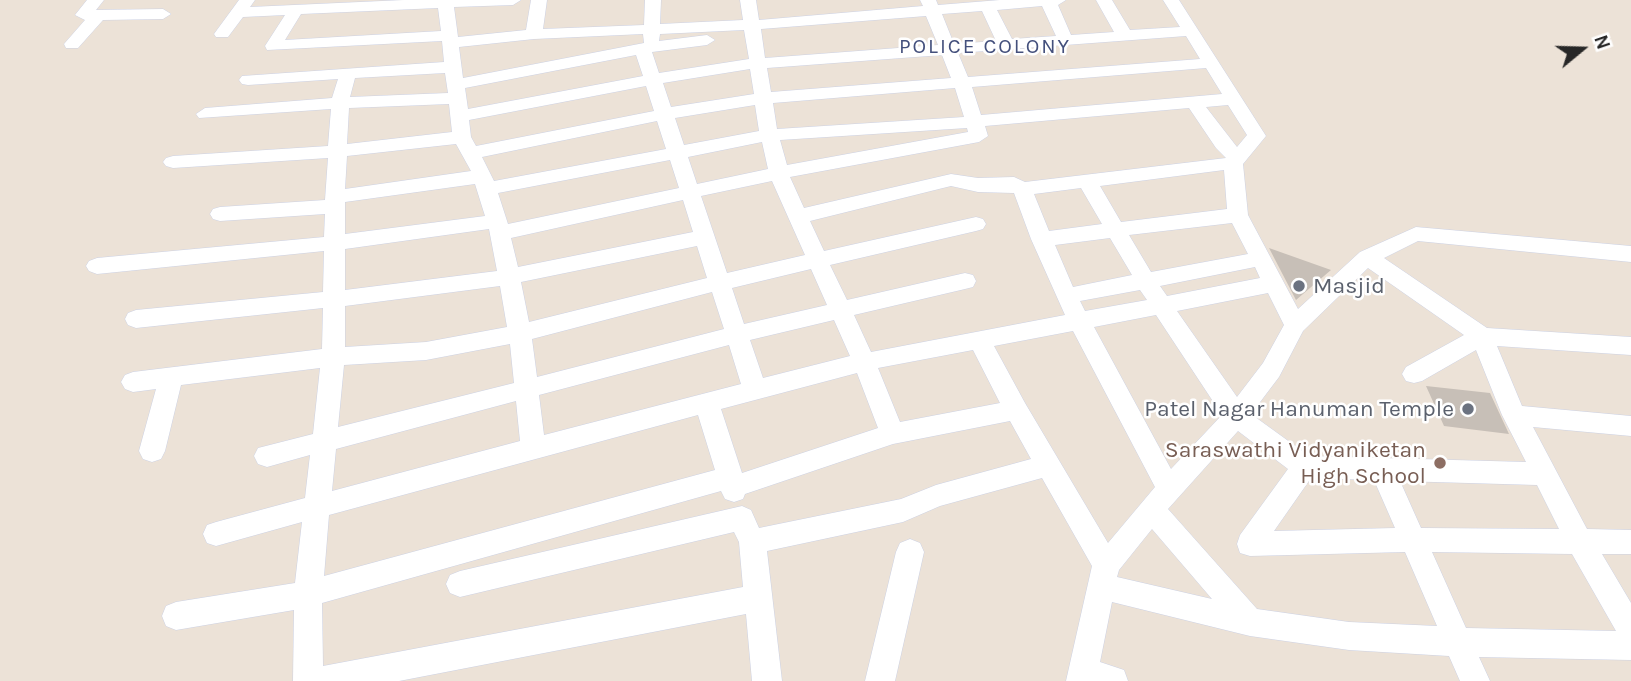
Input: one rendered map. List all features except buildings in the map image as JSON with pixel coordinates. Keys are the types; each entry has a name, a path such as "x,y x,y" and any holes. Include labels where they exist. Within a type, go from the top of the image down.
{"street":[{"path":"222,34 243,6 513,0"},
{"path":"534,34 539,0"},
{"path":"653,0 647,49 653,82 755,390"},
{"path":"748,0 769,135 779,173 816,262 864,362 893,434"},
{"path":"205,114 456,92 653,82 726,66 758,63 819,39 880,35 930,5 987,6 1058,0"},
{"path":"1104,0 1125,36"},
{"path":"1022,189 1235,160 1257,136 1188,31 1171,0"},
{"path":"1048,1 1066,41"},
{"path":"444,2 466,145 485,182 499,227 509,277 520,334 533,450"},
{"path":"97,265 499,227 979,136 962,84 930,5"},
{"path":"987,6 1007,46"},
{"path":"291,7 273,46 752,25 819,39 880,35 947,50 1188,31"},
{"path":"72,44 97,8 163,14"},
{"path":"248,80 348,73 456,92 647,49 708,40 707,27"},
{"path":"173,162 466,145 765,98 1210,63"},
{"path":"308,681 308,594 332,356 340,103 348,73"},
{"path":"220,214 485,182 769,135 892,129 1232,99"},
{"path":"1194,102 1235,160 1238,215 1295,326"},
{"path":"796,217 951,180 978,186 1014,184 1022,189 1066,296 1160,499 1250,622"},
{"path":"1087,181 1145,280 1236,416 1304,467 1545,474"},
{"path":"1041,239 1238,215"},
{"path":"133,382 332,356 426,351 520,334 718,283 976,224"},
{"path":"1113,681 1081,676 1103,575 1160,499 1236,416 1271,370 1295,326 1367,257 1423,233 1631,254"},
{"path":"136,319 335,299 509,277 704,237"},
{"path":"1367,257 1482,336 1631,346"},
{"path":"1066,296 1259,259"},
{"path":"267,456 735,335 965,281"},
{"path":"216,534 864,362 979,339 1080,323 1273,284"},
{"path":"1414,374 1482,336"},
{"path":"1482,336 1514,415 1579,541 1631,630"},
{"path":"979,339 1103,575 1250,622 1349,636 1631,646"},
{"path":"152,451 171,377"},
{"path":"706,404 747,530 767,681"},
{"path":"176,616 308,594 732,482 893,434 1016,410"},
{"path":"1514,415 1631,426"},
{"path":"460,584 617,549 903,510 936,496 1046,466"},
{"path":"1304,467 1250,544 1411,540 1631,542"},
{"path":"1382,469 1475,681"},
{"path":"880,681 910,552"},
{"path":"322,681 758,598"}],"place":[{"name":"Masjid","path":"1299,286"},
{"name":"Patel Nagar Hanuman Temple","path":"1468,409"},
{"name":"Saraswathi Vidyaniketan High School","path":"1440,463"}],"district":[{"name":"POLICE COLONY","path":"985,47"}]}
